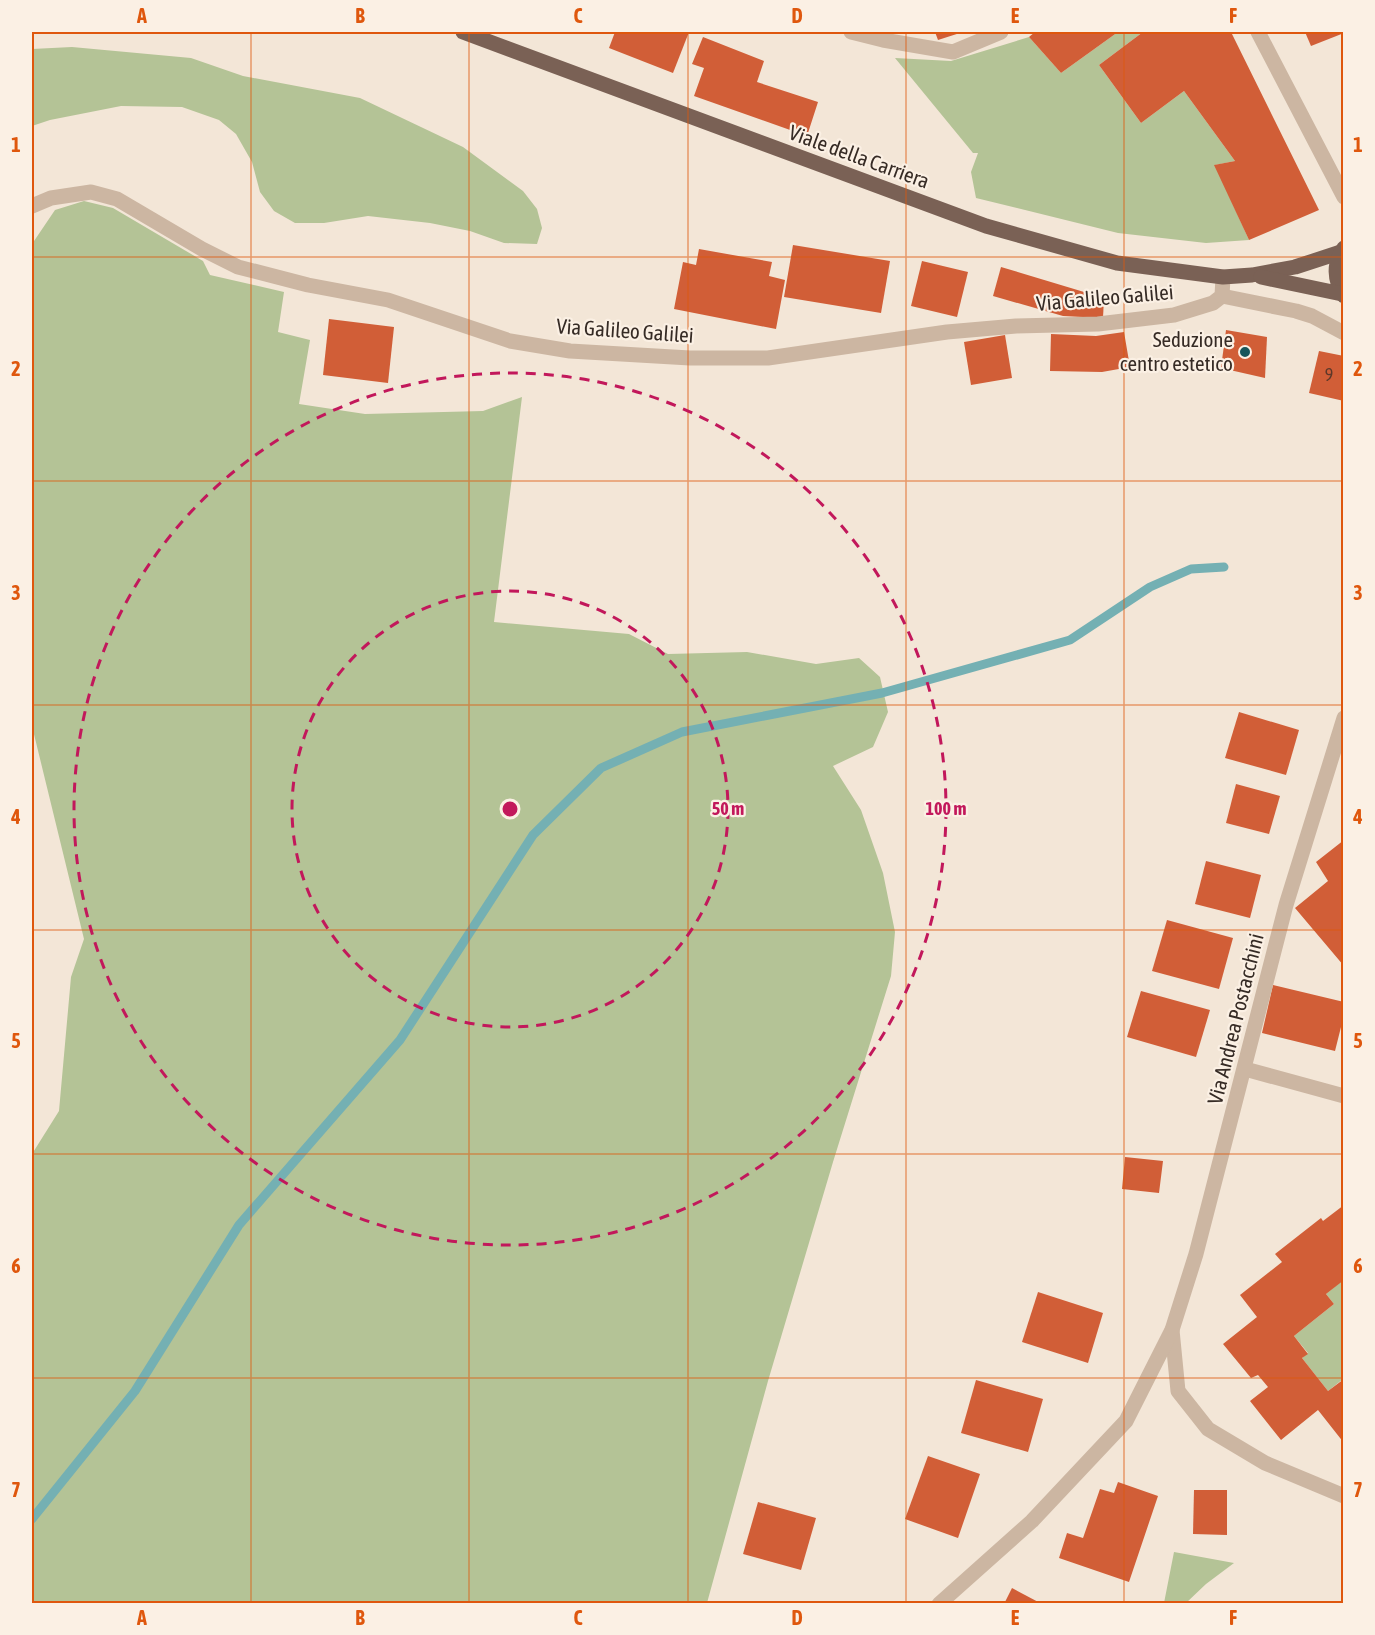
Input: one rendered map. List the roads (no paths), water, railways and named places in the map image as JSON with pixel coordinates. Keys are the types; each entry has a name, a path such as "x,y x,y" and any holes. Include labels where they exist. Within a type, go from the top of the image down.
{"main road":[{"name":"Viale della Carriera","path":"463,32 987,226 1117,263 1223,277 1252,275 1301,266 1342,250"},
{"path":"1342,250 1336,262 1335,273 1337,284 1343,295"},
{"name":"Viale della Carriera","path":"1252,275 1343,295"}],"street":[{"path":"851,32 953,52 1001,32"},
{"path":"1258,32 1344,197"},
{"name":"Via Galileo Galilei","path":"32,206 51,198 91,192 117,199 202,249 238,267 308,285 388,300 510,341 570,351 690,358 768,358 947,332 1016,326 1098,324 1174,315 1213,303 1222,296"},
{"path":"1223,277 1222,296 1296,311 1312,316 1344,333"},
{"name":"Via Andrea Postacchini","path":"1172,1330 1196,1254 1286,905 1344,718"},
{"path":"1245,1069 1344,1096"},
{"path":"1172,1330 1178,1391 1208,1429 1265,1463 1344,1496"},
{"path":"939,1604 1032,1521 1126,1421 1172,1330"}],"waterway":[{"path":"32,1519 135,1391 239,1225 400,1040 533,835 601,768 682,732 882,693 1070,640 1150,587 1191,569 1224,567"}],"place":[{"name":"Seduzione centro estetico","path":"1245,352"}]}
